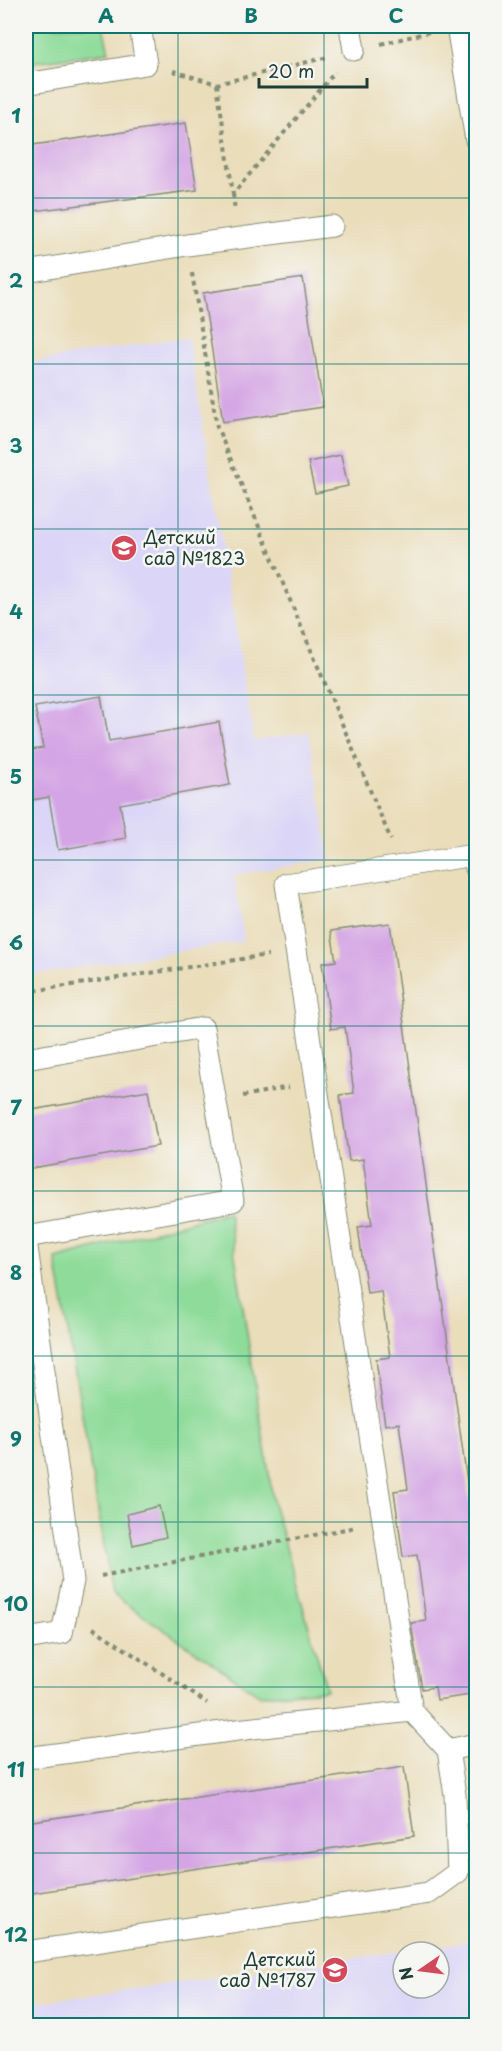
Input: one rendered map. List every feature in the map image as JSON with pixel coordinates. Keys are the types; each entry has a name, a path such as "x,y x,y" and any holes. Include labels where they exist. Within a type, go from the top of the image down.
{"lane":[{"path":"26,84 146,64 140,26"},
{"path":"350,26 354,50"},
{"path":"457,26 477,140"},
{"path":"26,272 188,245 332,226"},
{"path":"26,1952 429,1893 458,1872 455,1795 448,1750 412,1712 286,884 474,855 477,868"},
{"path":"26,1059 203,1028 233,1201 26,1239 72,1581 62,1633 26,1639"},
{"path":"26,1758 245,1729 412,1712"},
{"path":"448,1750 477,1744"}],"path":[{"path":"146,64 217,84 457,26"},
{"path":"217,84 233,194 354,50"},
{"path":"188,245 217,428 402,866"},
{"path":"26,992 296,950"},
{"path":"216,1101 316,1082"},
{"path":"72,1581 383,1522"},
{"path":"93,1628 245,1729"}],"shaded area":[{"name":"Детский сад №1823","path":"188,337 254,741 309,732 330,859 234,875 244,941 26,976 26,363"},
{"name":"Детский сад №1787","path":"476,1941 476,2025 26,2025 26,2004 391,1953 391,2000 451,2000 451,1944"}],"green space":[{"path":"26,26 103,26 109,52 26,63"},
{"path":"228,1211 274,1506 327,1690 259,1695 112,1594 56,1259"}],"building":[{"path":"186,123 197,190 26,212 26,146"},
{"path":"303,278 323,407 223,422 203,293"},
{"path":"341,455 348,486 315,493 308,462"},
{"path":"101,696 109,741 219,722 230,785 120,804 126,838 58,850 49,797 26,801 26,751 43,748 35,707"},
{"path":"390,923 477,1554 477,1694 437,1700 435,1687 422,1689 411,1623 426,1621 417,1555 403,1557 394,1491 408,1489 399,1423 385,1425 376,1359 390,1357 381,1291 367,1293 358,1227 372,1225 363,1159 349,1161 340,1095 354,1093 345,1027 331,1029 322,963 336,961 331,931"},
{"path":"148,1090 158,1146 26,1169 26,1111"},
{"path":"159,1506 166,1537 133,1545 127,1514"},
{"path":"404,1767 414,1836 26,1894 26,1822"}],"place":[{"name":"Детский сад №1823","path":"124,548"},
{"name":"Детский сад №1787","path":"335,1970"}]}
